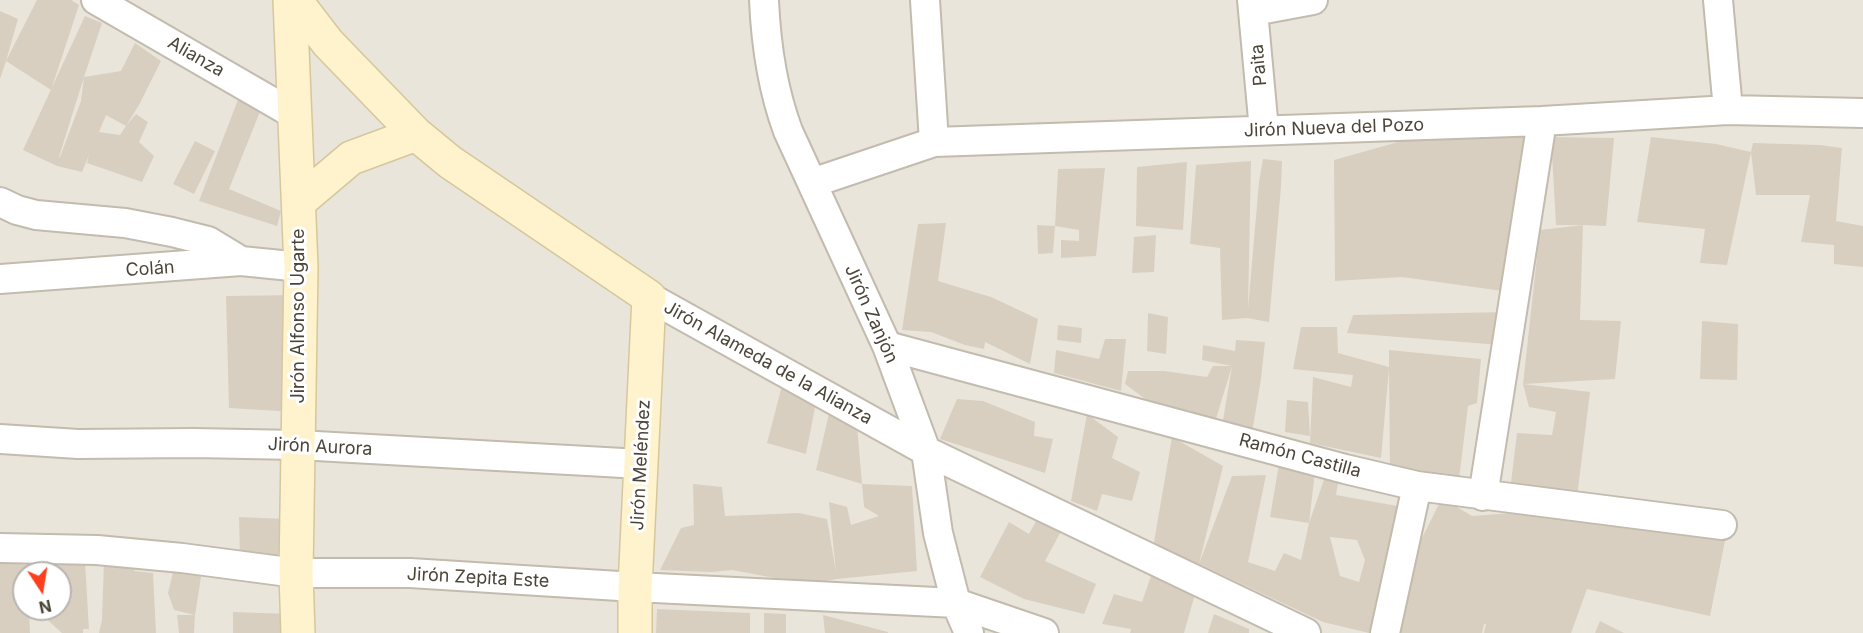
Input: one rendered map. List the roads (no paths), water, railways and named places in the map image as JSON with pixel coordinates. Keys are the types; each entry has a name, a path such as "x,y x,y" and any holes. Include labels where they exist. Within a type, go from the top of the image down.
{"main road":[{"name":"Jirón Alfonso Ugarte","path":"290,0 301,267 296,573 298,633"},
{"name":"Jirón Alameda de la Alianza","path":"295,0 328,43 416,134 450,162 649,297"},
{"path":"299,202 351,158 416,134"},
{"name":"Jirón Meléndez","path":"635,633 635,587 649,297"}],"street":[{"name":"Alianza","path":"96,0 296,115"},
{"name":"Jirón Zanjón","path":"764,0 766,40 777,103 887,346 926,451 938,533 956,603 969,633"},
{"path":"925,0 934,142"},
{"path":"1253,5 1313,0"},
{"path":"1718,0 1728,110"},
{"name":"Paita","path":"1253,5 1264,130"},
{"name":"Jirón Nueva del Pozo","path":"812,183 934,142 1542,121 1728,110 1863,113"},
{"path":"1483,496 1542,121"},
{"path":"0,202 16,210 36,215 125,223 172,232 208,241 241,261"},
{"name":"Colán","path":"0,279 241,261 301,267"},
{"name":"Jirón Alameda de la Alianza","path":"649,297 926,451 1305,633"},
{"name":"Ramón Castilla","path":"887,346 1345,469 1417,486 1722,525"},
{"name":"Jirón Aurora","path":"0,439 78,444 298,445 641,464"},
{"path":"1385,633 1417,486"},
{"name":"Jirón Zepita Este","path":"0,548 97,550 182,558 296,573 410,573 956,603 1044,633"}]}
